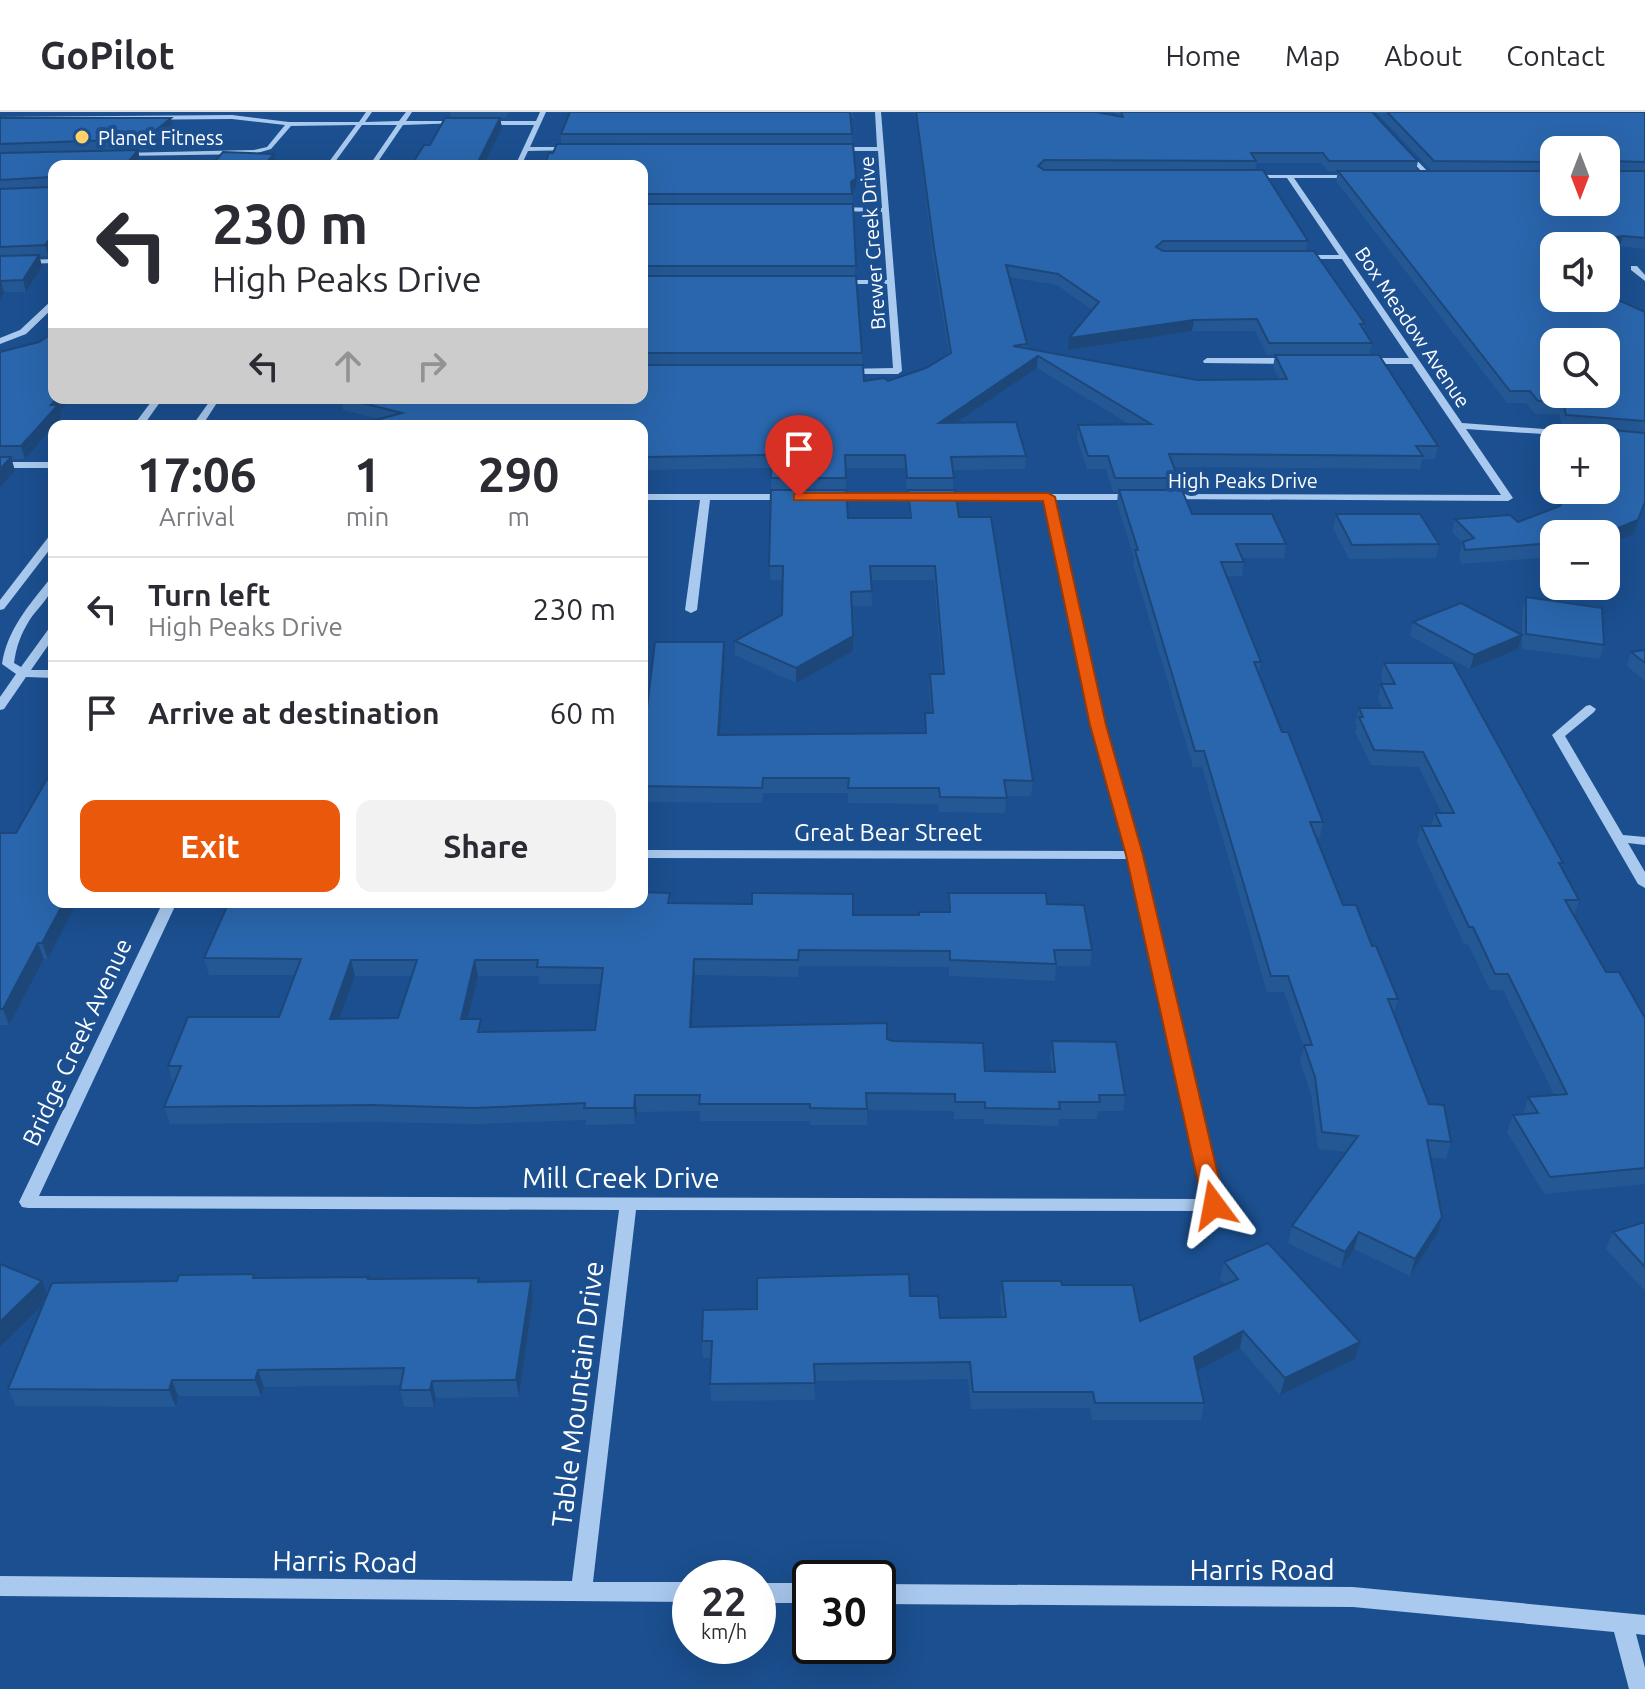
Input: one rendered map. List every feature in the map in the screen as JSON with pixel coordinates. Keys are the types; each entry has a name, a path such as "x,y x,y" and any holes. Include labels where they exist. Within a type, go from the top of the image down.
{"street":[{"path":"334,160 369,112"},
{"path":"376,160 409,112"},
{"path":"521,160 543,112"},
{"name":"Brewer Creek Drive","path":"834,371 898,371 878,112"},
{"path":"0,119 48,115 235,114 289,124 462,123"},
{"path":"477,123 538,123"},
{"path":"106,155 254,152 269,148 289,124"},
{"path":"1395,141 1429,176"},
{"path":"526,149 587,149"},
{"path":"819,149 881,149"},
{"path":"1243,176 1366,176"},
{"name":"Box Meadow Avenue","path":"1289,176 1508,498"},
{"path":"1413,176 1444,176"},
{"path":"824,209 885,210"},
{"path":"1298,257 1344,257"},
{"path":"0,263 48,261"},
{"path":"1634,268 1645,279"},
{"path":"829,282 891,282"},
{"path":"0,341 23,332 48,309"},
{"path":"1207,361 1303,361"},
{"path":"1351,361 1415,361"},
{"path":"1459,426 1540,432"},
{"path":"0,465 48,465"},
{"path":"648,497 799,497"},
{"path":"691,610 705,497"},
{"name":"High Peaks Drive","path":"814,497 1144,497"},
{"path":"1048,497 1098,725 1135,855"},
{"name":"High Peaks Drive","path":"1159,497 1508,498"},
{"path":"0,607 48,545"},
{"path":"48,589 17,632 9,650 8,664 23,673 48,674"},
{"path":"0,706 48,638"},
{"path":"1590,709 1558,735 1645,884"},
{"path":"1618,838 1645,841"},
{"name":"Great Bear Street","path":"648,854 1135,855"},
{"name":"Mill Creek Drive","path":"28,1202 1214,1205 1135,855"},
{"name":"Bridge Creek Avenue","path":"28,1202 167,908"},
{"name":"Table Mountain Drive","path":"581,1591 628,1203"},
{"name":"Harris Road","path":"0,1586 672,1592"},
{"name":"Harris Road","path":"896,1594 1353,1597 1645,1625"},
{"path":"1622,1623 1640,1689"}],"building":[{"path":"570,112 850,112 852,134 561,134"},
{"path":"916,112 1096,112 1123,117 1121,112 1372,112 1418,161 1329,161 1323,153 1251,153 1256,161 1044,160 1038,166 1044,170 1263,170 1308,241 1163,241 1156,247 1163,251 1314,251 1365,324 1360,324 1372,343 1269,343 1257,319 1194,320 1069,338 1099,302 1058,274 1006,265 1027,344 1013,346 1197,380 1287,379 1275,355 1379,355 1438,446 1416,446 1423,456 1169,454 1178,478 1115,478 1108,456 1088,456 1078,425 1151,424 1038,356 939,423 1016,422 1026,456 951,457 954,478 907,478 905,455 845,455 846,478 771,478 771,455 648,457 648,420 376,420 402,413 367,404 648,404 648,365 863,365 864,381 884,378 888,381 926,368 951,353"},
{"path":"1387,112 1645,112 1645,162 1620,161 1620,136 1540,136 1540,162 1434,161"},
{"path":"0,118 171,118 145,139 0,144"},
{"path":"445,118 500,118 479,160 415,160 424,145 430,145"},
{"path":"557,144 853,144 856,178 851,182 852,194 648,194 648,160 546,160 549,153 553,153"},
{"path":"138,150 130,160 48,160 48,177 0,180 0,153"},
{"path":"223,152 274,154 269,160 216,160"},
{"path":"1338,171 1540,171 1540,216 1620,216 1620,171 1645,171 1645,238 1620,236 1620,232 1540,232 1540,312 1620,312 1620,301 1645,312 1645,421 1566,415 1564,408 1620,408 1620,328 1540,328 1540,401 1530,391 1510,391"},
{"path":"48,187 48,241 45,245 0,247 0,189"},
{"path":"648,204 853,204 856,266 648,266"},
{"path":"39,255 23,280 0,283 0,256"},
{"path":"648,276 856,276 862,353 648,353"},
{"path":"48,336 48,404 58,405 21,446 0,446 0,352 39,342"},
{"path":"1620,431 1645,433 1645,502 1638,520 1620,527 1620,520 1540,520 1540,544 1465,550 1463,542 1474,538 1455,519 1510,515 1518,522 1560,506 1620,504"},
{"path":"0,457 11,457 0,469"},
{"path":"771,490 846,490 848,518 911,518 908,490 955,490 959,517 991,517 1033,781 1004,780 1007,798 940,797 939,788 848,788 849,778 763,778 762,788 648,786 648,699 655,642 724,642 718,735 926,733 925,713 933,713 930,674 944,674 935,566 870,566 872,591 851,592 853,636 796,668 735,641 782,615 783,566 769,566"},
{"path":"1119,490 1182,490 1192,514 1272,514 1286,544 1236,544 1244,562 1221,562 1261,662 1254,662 1282,732 1288,732 1323,822 1310,822 1343,905 1356,905 1372,946 1376,946 1398,999 1388,999 1429,1104 1444,1105 1451,1142 1427,1140 1442,1217 1415,1259 1359,1232 1345,1252 1292,1226 1358,1136 1322,1132 1315,1077 1304,1045 1312,1045 1288,976 1271,976 1204,751 1195,751"},
{"path":"1336,514 1420,514 1439,544 1352,545"},
{"path":"1526,597 1602,608 1604,645 1526,634"},
{"path":"1461,603 1522,635 1474,655 1413,622"},
{"path":"1645,650 1645,663 1631,652"},
{"path":"1384,663 1453,663 1563,863 1559,863 1579,900 1565,900 1606,972 1619,972 1645,1018 1645,1168 1550,1177 1513,1115 1538,1113 1528,1097 1567,1094 1508,974 1495,974 1473,927 1469,927 1421,826 1441,826 1435,813 1454,813 1423,752 1374,750 1359,717 1363,717 1359,708 1392,708 1381,684 1395,684"},
{"path":"48,777 48,908 61,908 3,1009 0,1009 0,833 16,833"},
{"path":"648,892 670,893 668,903 752,904 752,893 853,894 853,915 919,915 919,912 950,912 949,893 1046,893 1047,904 1084,905 1092,950 1054,950 1056,964 950,960 950,951 799,950 798,960 694,959 690,1027 887,1023 887,1039 892,1041 983,1043 985,1071 1055,1072 1052,1041 1116,1042 1125,1095 1099,1095 1100,1102 1059,1102 1060,1109 985,1108 985,1102 955,1102 955,1094 866,1093 867,1109 810,1108 810,1104 699,1104 700,1095 635,1095 634,1108 584,1108 585,1103 474,1108 371,1105 164,1107 181,1066 168,1066 188,1017 279,1017 301,959 204,958 226,908 648,908","holes":["351,960 417,960 398,1018 330,1019","475,960 538,960 537,967 603,968 595,1030 478,1032 481,1019 461,1019"]},
{"path":"1645,1222 1645,1267 1613,1232"},
{"path":"1268,1243 1360,1342 1285,1378 1243,1331 1194,1357 1204,1403 1095,1403 1093,1392 973,1392 970,1362 814,1364 815,1383 710,1384 712,1341 702,1341 703,1310 757,1309 757,1278 909,1274 910,1296 938,1296 940,1318 1006,1317 1002,1281 1133,1285 1140,1321 1238,1279 1224,1262"},
{"path":"0,1264 42,1281 0,1322"},
{"path":"254,1274 253,1278 479,1278 478,1282 531,1281 516,1380 432,1381 430,1390 400,1390 404,1368 258,1370 255,1380 172,1380 169,1390 8,1389 52,1283 177,1281 179,1275"}],"place":[{"name":"Planet Fitness","path":"82,137"}],"route":[{"path":"799,497 1048,497 1098,725 1135,855 1214,1205"}]}
